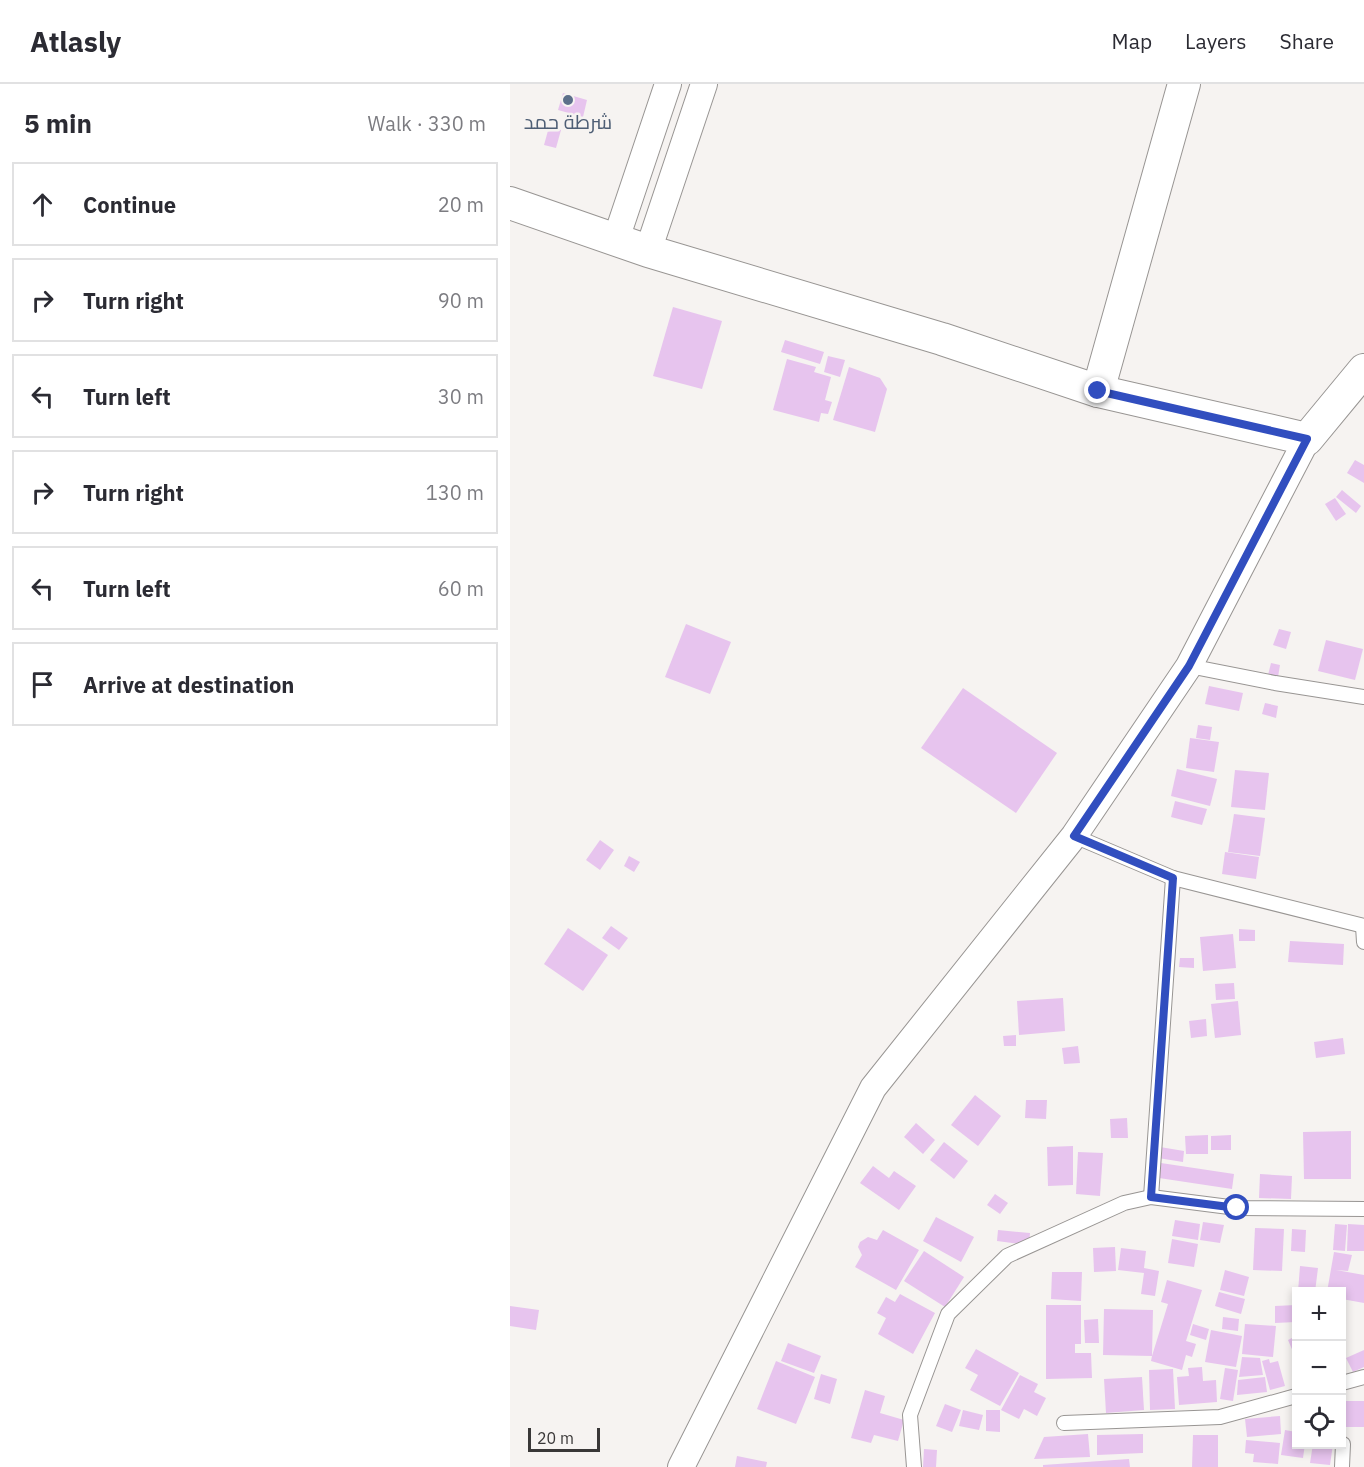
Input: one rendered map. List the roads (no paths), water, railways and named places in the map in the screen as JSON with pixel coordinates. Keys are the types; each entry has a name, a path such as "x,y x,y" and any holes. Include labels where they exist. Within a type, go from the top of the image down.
{"street":[{"path":"616,239 668,84"},
{"path":"648,251 704,84"},
{"path":"1098,391 1180,85"},
{"path":"510,203 648,251 942,339 1098,391 1307,439"},
{"path":"681,1467 873,1088 1074,836 1189,666 1307,439 1364,370"}],"lane":[{"path":"1189,666 1364,697"},
{"path":"1074,836 1173,878 1364,926 1364,942"},
{"path":"1151,1197 1173,878"},
{"path":"914,1467 910,1415 948,1314 1007,1256 1124,1203 1151,1197 1237,1208 1364,1209"},
{"path":"1346,1382 1364,1377"},
{"path":"1064,1424 1220,1417 1292,1397"},
{"path":"1342,1467 1343,1449"}],"place":[{"name":"شرطة حمد","path":"568,100"}]}
